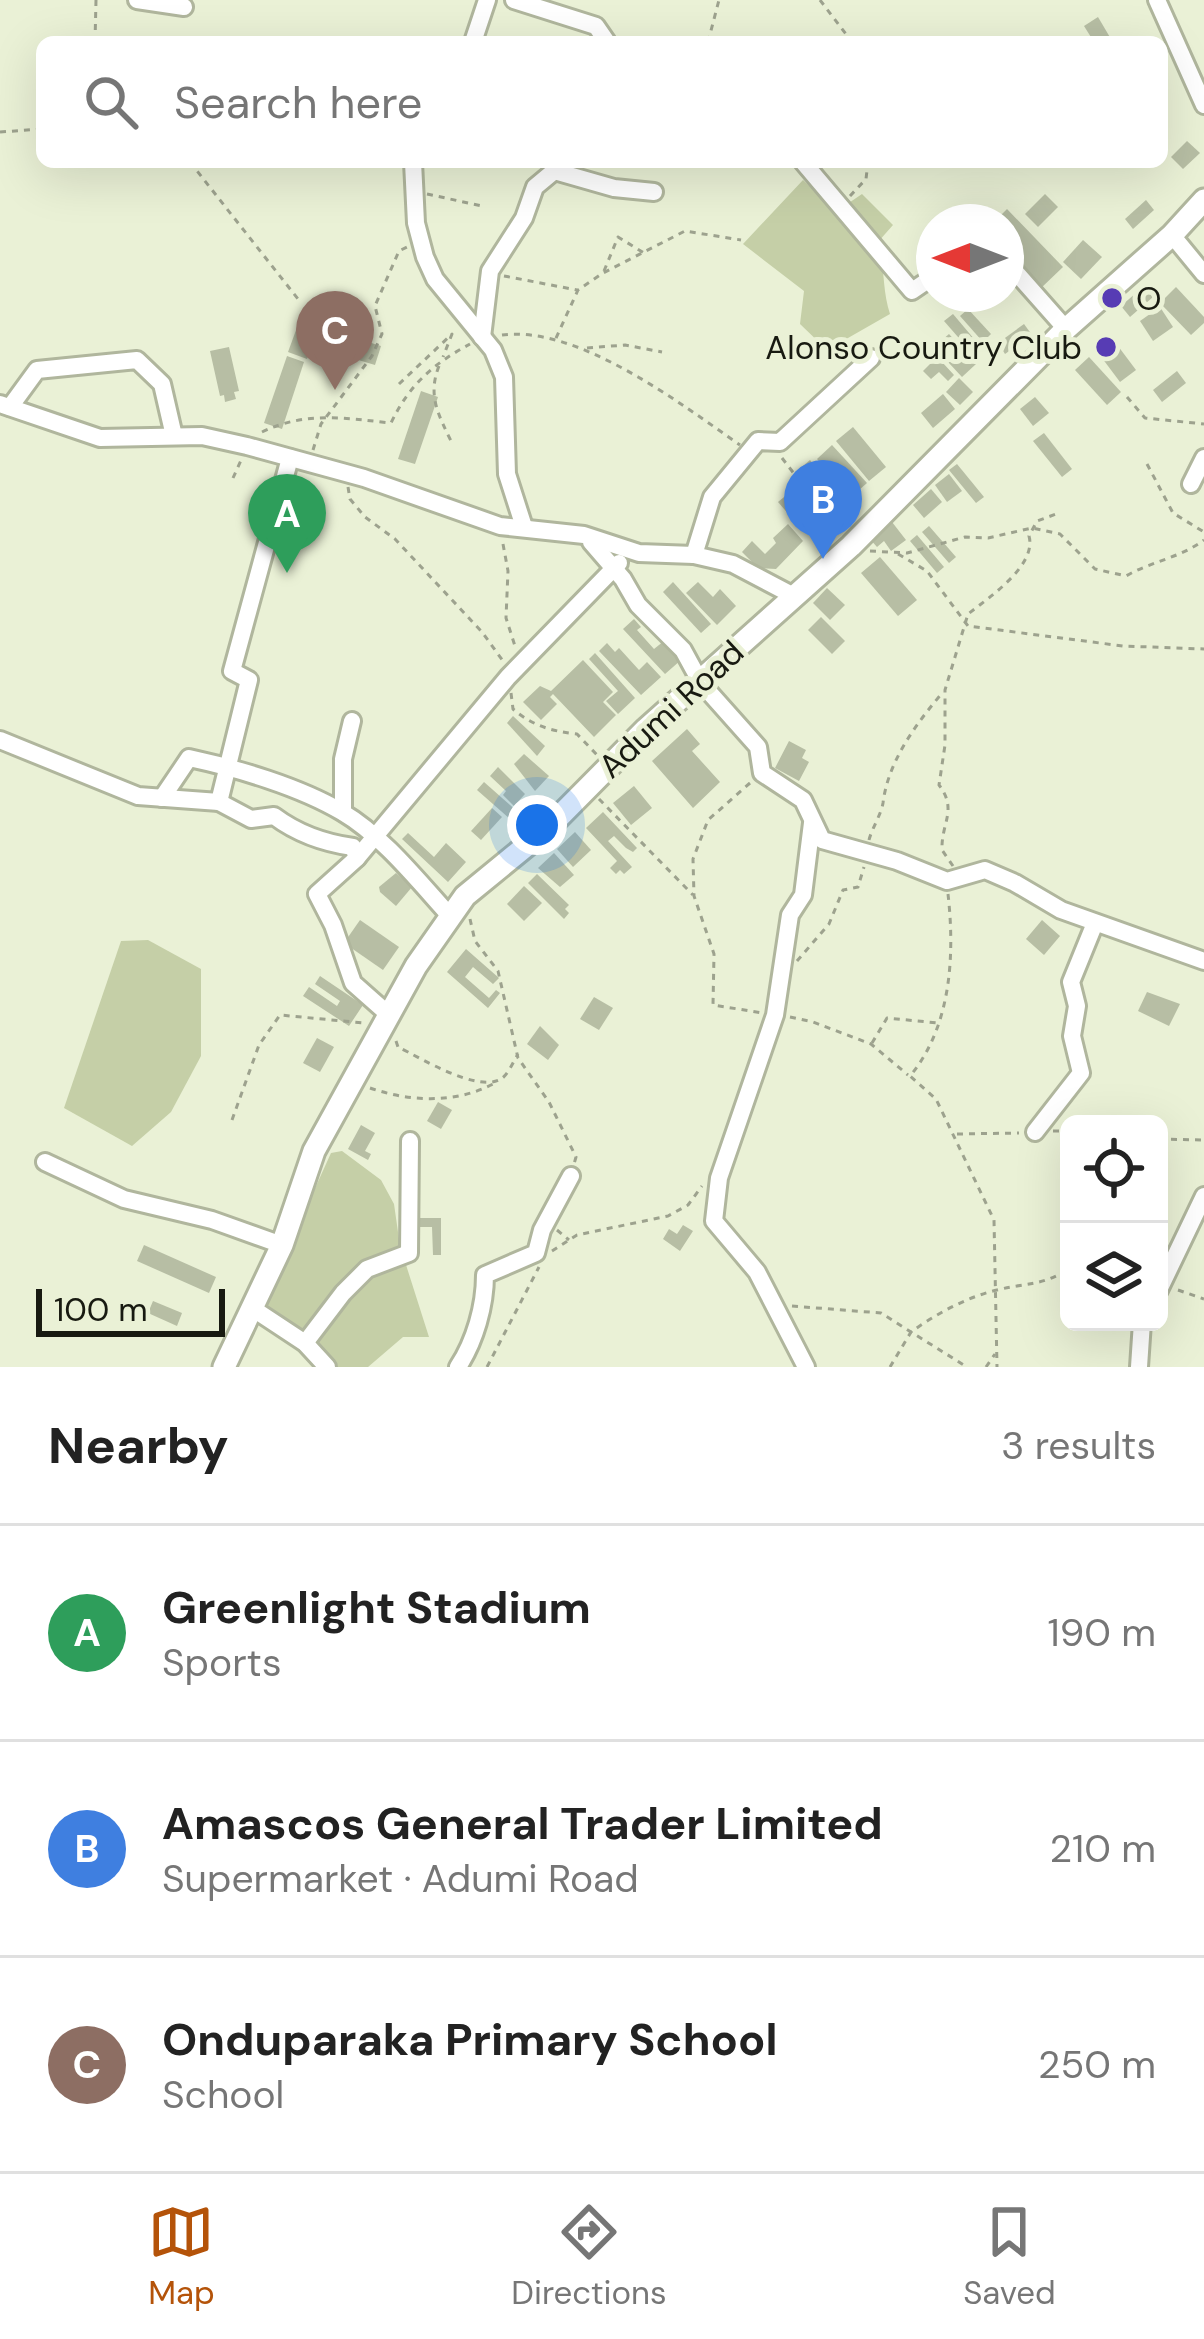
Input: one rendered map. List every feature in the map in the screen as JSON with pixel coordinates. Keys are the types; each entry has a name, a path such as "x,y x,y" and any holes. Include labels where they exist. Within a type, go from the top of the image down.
{"main road":[{"name":"Adumi Road","path":"224,1367 282,1245 314,1151 385,1020 464,896 548,828 607,766 851,546 1066,329 1172,235 1204,200"}],"street":[{"path":"137,0 184,7"},
{"path":"475,36 487,0"},
{"path":"514,0 591,24 602,36"},
{"path":"1157,0 1204,105"},
{"path":"413,168 419,242 436,279 494,350 504,377 507,474 524,527"},
{"path":"482,337 490,274 524,218 535,187 560,168"},
{"path":"564,168 614,188 654,192"},
{"path":"808,168 912,291 916,288"},
{"path":"1172,235 1204,274"},
{"path":"1024,281 1066,329"},
{"path":"694,555 712,496 758,441 780,442 871,358"},
{"path":"174,436 162,384 137,360 37,370 5,405 100,438 202,436 247,446 346,473 500,526 584,536 639,553 694,555 733,563 792,595"},
{"path":"1191,484 1204,458"},
{"path":"219,802 249,680 232,671 299,461"},
{"path":"584,536 613,566 638,605 683,650 701,683 758,747 762,773 803,800 822,840 897,861 946,881 985,870 1061,910 1204,962"},
{"path":"385,1020 353,982 317,894 374,839 508,676 613,566 639,553"},
{"path":"343,812 343,759 352,721"},
{"path":"0,740 120,789 219,802 251,819 274,816 292,830 328,844 353,847 357,858"},
{"path":"162,798 189,758 228,766 343,812 451,917"},
{"path":"806,1367 757,1272 714,1221 719,1178 775,1015 790,915 803,895 812,823"},
{"path":"1035,1132 1081,1073 1072,1036 1077,1006 1071,982 1095,923"},
{"path":"305,1342 368,1269 409,1252 410,1141"},
{"path":"45,1162 124,1198 212,1220 282,1245"},
{"path":"458,1367 475,1330 485,1275 536,1252 542,1230 571,1176"},
{"path":"1168,1271 1204,1196"},
{"path":"252,1308 305,1342 327,1367"},
{"path":"1139,1367 1141,1331"}],"path":[{"path":"95,36 96,0"},
{"path":"710,36 719,0"},
{"path":"820,0 847,36"},
{"path":"0,132 36,129"},
{"path":"195,168 298,299"},
{"path":"841,206 866,178 867,168"},
{"path":"419,192 482,206"},
{"path":"556,338 578,290 603,273 685,231 740,240"},
{"path":"603,273 618,237 644,253"},
{"path":"299,461 372,356 382,334 375,306 399,251 419,242"},
{"path":"490,274 578,290"},
{"path":"233,478 247,446 264,430 307,416 391,423 405,393 424,374 482,337 514,333 570,346 632,372 745,448 758,441 778,452 851,546 897,554 927,571 963,623 1035,637 1204,649"},
{"path":"398,384 452,334 433,381 434,404 452,443"},
{"path":"587,348 625,345 662,352"},
{"path":"1127,397 1145,418 1204,424"},
{"path":"1147,464 1173,513 1204,532"},
{"path":"346,473 350,500 482,632 506,665 513,709 530,723 577,734 607,766"},
{"path":"897,554 965,537 1022,533 1059,512"},
{"path":"500,526 508,571 506,617 515,644"},
{"path":"1032,528 1060,534 1095,568 1126,576 1149,563 1184,555 1204,540"},
{"path":"977,871 955,868 942,850 950,814 948,798 939,785 945,745 943,709 963,623 1024,565 1032,528"},
{"path":"762,773 708,820 693,859 694,896 714,954 713,1005 814,1022 871,1044 936,1099 994,1220 997,1367"},
{"path":"590,786 694,896"},
{"path":"910,1076 929,1053 947,988 952,929 946,881"},
{"path":"464,896 475,941 498,971 518,1054 576,1157 571,1176"},
{"path":"232,1120 259,1045 280,1015 385,1020 398,1047 449,1074 497,1081"},
{"path":"871,1044 886,1018 940,1023"},
{"path":"352,1082 410,1097 448,1099 497,1081 518,1054"},
{"path":"954,1134 1060,1131"},
{"path":"1168,1139 1204,1140"},
{"path":"487,1367 545,1256 569,1240 601,1229 668,1216 688,1205 702,1186 719,1178"},
{"path":"557,1219 557,1232 569,1240"},
{"path":"890,1367 911,1332 934,1316 994,1290 1044,1284 1060,1274"},
{"path":"1168,1288 1204,1299"},
{"path":"772,1304 881,1313 967,1367"},
{"path":"986,1367 995,1353"}],"green space":[{"path":"803,180 837,211 862,194 893,225 878,242 890,314 827,350 800,324 804,291 743,244"},
{"path":"148,940 201,969 201,1056 171,1112 132,1146 64,1108 121,941"},
{"path":"342,1151 381,1180 394,1204 400,1246 429,1337 403,1337 368,1367 328,1367 262,1305 331,1153"}],"building":[{"path":"1098,17 1109,36 1090,36 1084,26"},
{"path":"1187,141 1200,153 1183,169 1171,157"},
{"path":"1045,194 1058,207 1038,227 1025,214"},
{"path":"1146,200 1154,210 1133,229 1125,219"},
{"path":"1024,227 1063,267 1040,289 1024,272"},
{"path":"1083,240 1102,257 1081,279 1063,262"},
{"path":"1144,286 1153,297 1130,317 1121,306"},
{"path":"1176,287 1204,317 1191,335 1160,303"},
{"path":"1160,307 1173,327 1153,341 1140,321"},
{"path":"971,312 991,334 983,342 960,316"},
{"path":"953,314 980,346 972,353 944,321"},
{"path":"299,322 318,328 307,359 288,352"},
{"path":"1024,324 1032,335 1005,354 998,343"},
{"path":"320,327 381,346 375,365 315,347"},
{"path":"949,334 976,364 962,377 934,347"},
{"path":"1112,338 1136,370 1120,382 1096,350"},
{"path":"229,347 239,391 234,392 236,399 225,402 210,351"},
{"path":"931,350 954,375 948,381 939,372 931,379 923,371 931,363 924,356"},
{"path":"287,356 304,362 282,429 264,423"},
{"path":"1089,357 1121,392 1107,405 1075,370"},
{"path":"1177,371 1186,383 1162,402 1153,390"},
{"path":"959,378 973,392 960,405 946,392"},
{"path":"421,391 438,397 415,464 398,459"},
{"path":"943,394 955,409 933,428 921,413"},
{"path":"1035,397 1049,413 1033,426 1020,409"},
{"path":"853,427 886,467 869,481 836,441"},
{"path":"1044,433 1072,469 1062,477 1033,441"},
{"path":"832,445 867,483 851,497 817,459"},
{"path":"810,460 842,499 828,510 796,472"},
{"path":"957,464 984,497 976,503 949,470"},
{"path":"949,474 962,491 947,502 935,485"},
{"path":"795,488 820,517 804,532 778,502"},
{"path":"931,489 942,502 924,518 913,505"},
{"path":"892,522 906,540 891,551 884,541 877,547 870,539"},
{"path":"788,524 803,541 776,569 758,568 742,552 752,541 765,554"},
{"path":"929,526 956,557 949,563 922,532"},
{"path":"917,535 944,567 937,573 910,541"},
{"path":"880,557 917,600 898,616 861,573"},
{"path":"673,582 711,624 701,633 663,592"},
{"path":"698,582 713,597 720,589 736,606 717,625 686,593"},
{"path":"827,588 845,605 830,620 813,603"},
{"path":"821,617 845,641 832,654 808,630"},
{"path":"634,619 641,627 637,630 654,649 664,641 681,660 665,674 623,629"},
{"path":"607,643 615,652 619,648 639,670 647,662 661,677 641,695 599,651"},
{"path":"595,653 635,698 618,714 606,701 618,691 589,659"},
{"path":"583,660 613,692 603,702 616,715 594,737 553,694 550,697 557,704 541,720 523,702 540,686 551,691"},
{"path":"513,716 545,746 537,756 507,723"},
{"path":"687,729 700,744 692,751 720,782 693,808 652,761"},
{"path":"789,741 806,750 802,758 809,762 799,781 775,768"},
{"path":"524,754 549,776 535,791 514,764"},
{"path":"498,767 525,794 514,806 490,776"},
{"path":"484,782 518,812 511,820 477,790"},
{"path":"634,786 652,808 631,825 613,803"},
{"path":"492,808 502,817 481,840 471,831"},
{"path":"603,812 637,848 633,852 614,836 608,841 632,867 624,874 610,868 617,861 586,828"},
{"path":"575,832 591,850 573,867 557,849"},
{"path":"408,833 434,857 446,843 466,862 448,882 402,839"},
{"path":"554,853 574,875 560,887 538,868"},
{"path":"396,873 412,887 396,906 379,887"},
{"path":"537,874 569,905 564,919 528,883"},
{"path":"524,886 542,903 524,921 507,904"},
{"path":"360,920 399,947 383,970 344,943"},
{"path":"1042,920 1060,936 1044,955 1026,939"},
{"path":"466,949 499,978 493,984 473,967 465,977 489,998 496,990 500,993 488,1008 447,972"},
{"path":"320,976 363,1005 349,1026 303,996 309,987 337,1006 340,1001 315,984"},
{"path":"1147,992 1180,1004 1169,1026 1138,1011"},
{"path":"594,997 613,1008 599,1030 580,1019"},
{"path":"540,1026 559,1045 548,1060 527,1044"},
{"path":"317,1038 334,1047 320,1072 303,1063"},
{"path":"438,1102 452,1110 441,1129 427,1121"},
{"path":"361,1125 375,1133 365,1151 371,1154 368,1160 348,1149"},
{"path":"415,1218 441,1218 441,1255 433,1255 432,1227 415,1227"},
{"path":"683,1225 693,1231 680,1251 663,1239 669,1229 677,1234"},
{"path":"144,1245 216,1277 209,1293 137,1261"},
{"path":"153,1301 182,1313 177,1326 148,1313"}],"place":[{"name":"O","path":"1112,298"},
{"name":"Alonso Country Club","path":"1106,347"},
{"name":"Onduparaka Primary School","path":"335,390"},
{"name":"Amascos General Trader Limited","path":"823,559"},
{"name":"Greenlight Stadium","path":"287,573"}]}
